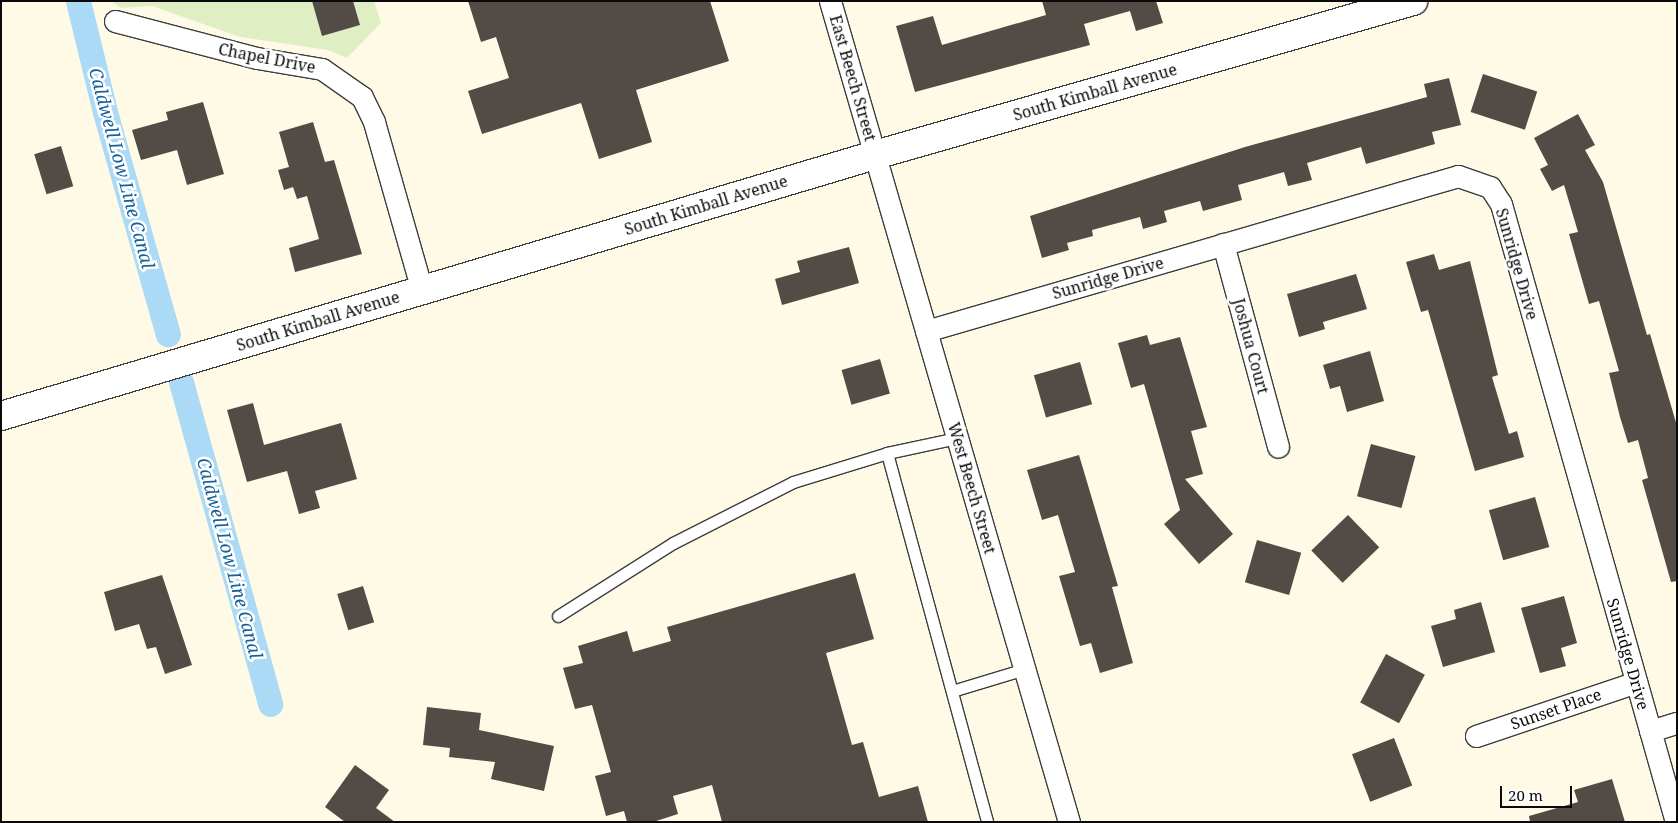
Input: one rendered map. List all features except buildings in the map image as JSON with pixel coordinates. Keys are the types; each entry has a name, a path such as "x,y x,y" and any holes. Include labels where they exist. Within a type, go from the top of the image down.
{"street":[{"name":"East Beech Street","path":"830,1 875,155"},
{"name":"South Kimball Avenue","path":"1,416 875,155 1397,4"},
{"name":"Chapel Drive","path":"115,21 257,58 322,69 362,97 374,122 422,290"},
{"name":"West Beech Street","path":"875,155 1069,822"},
{"name":"Sunridge Drive","path":"926,331 1458,176 1490,188 1501,204 1676,822"},
{"name":"Joshua Court","path":"1224,244 1278,447"},
{"name":"Sunset Place","path":"1476,736 1636,682"},
{"path":"1650,731 1677,723"}],"lane":[{"path":"558,616 673,543 793,482 887,453 957,438"},
{"path":"887,453 987,822"},
{"path":"952,691 1025,669"}],"green space":[{"path":"111,1 374,1 381,23 347,58 328,50 240,37 152,6 121,8"}],"waterway":[{"name":"Caldwell Low Line Canal","path":"78,1 105,112 168,334"},
{"name":"Caldwell Low Line Canal","path":"181,382 270,704"}]}
